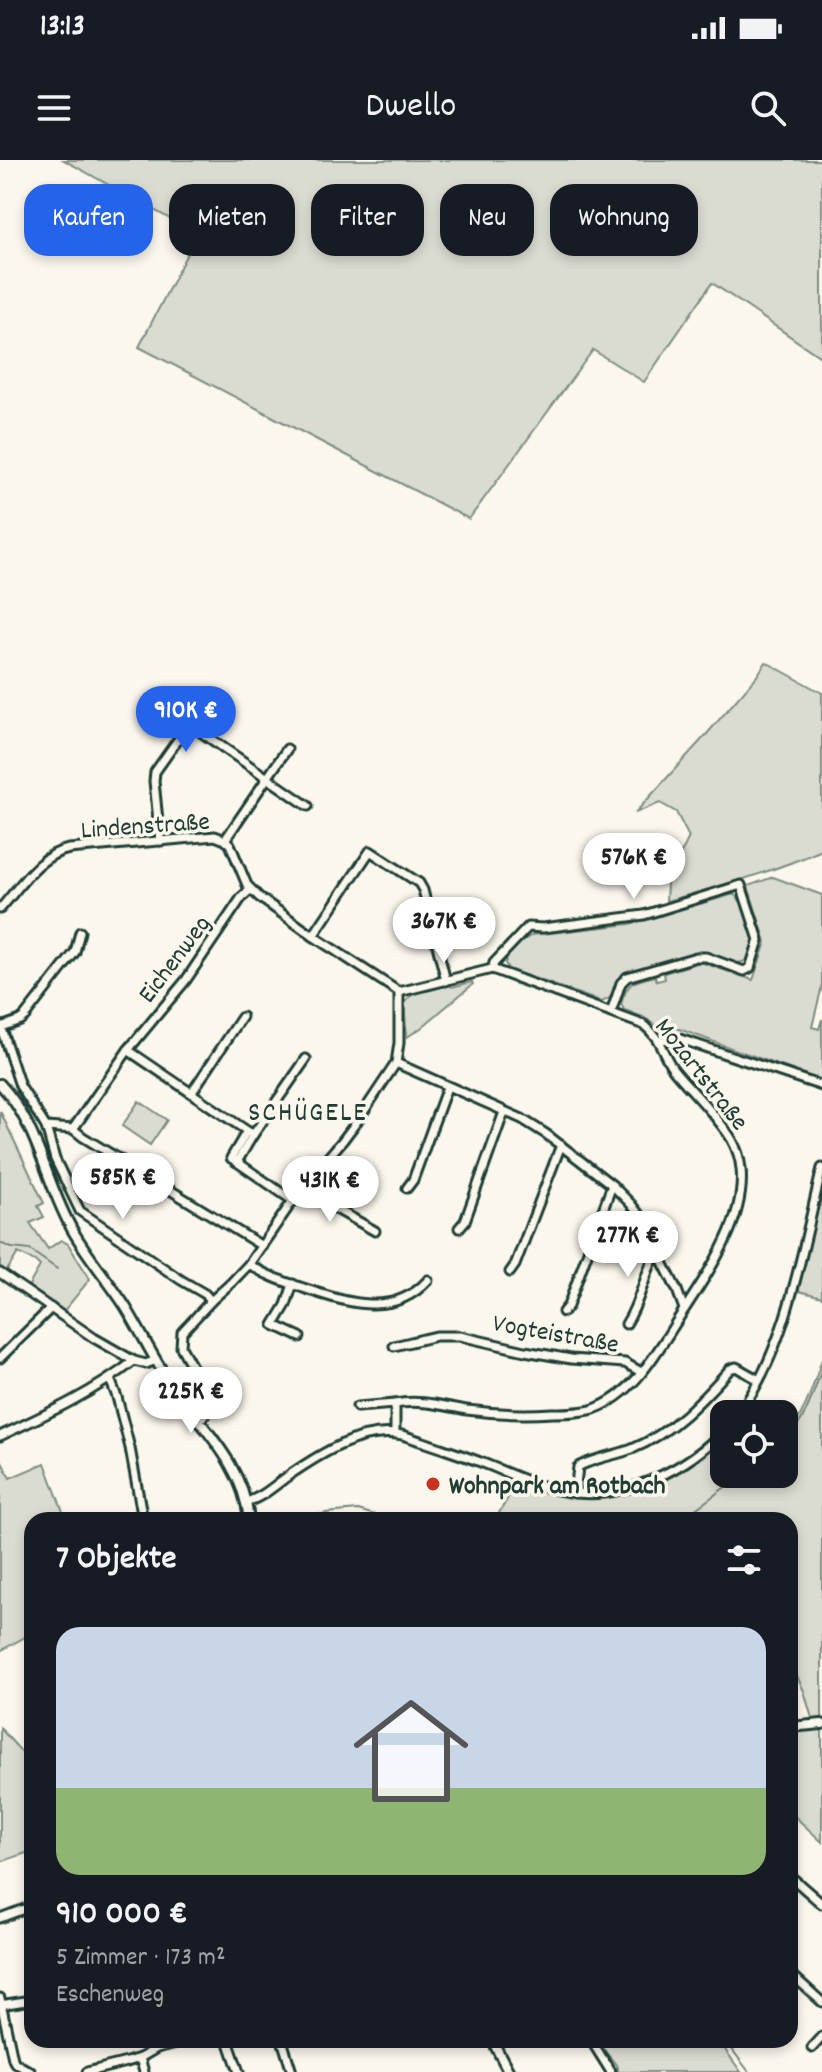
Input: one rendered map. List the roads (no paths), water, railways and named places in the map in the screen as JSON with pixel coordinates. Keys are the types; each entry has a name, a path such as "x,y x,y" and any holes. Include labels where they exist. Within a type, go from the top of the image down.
{"street":[{"path":"160,841 155,772 189,724 308,806"},
{"path":"225,840 287,749"},
{"name":"Lindenstraße","path":"0,909 35,868 54,853 210,836 225,840 235,854 250,890"},
{"path":"313,936 370,851 419,883 446,981"},
{"path":"250,890 399,992 492,969 528,927 543,928 644,915 741,885 759,940 750,968 744,971 706,957 696,957 627,977 621,983 611,1013"},
{"name":"Eichenweg","path":"73,1129 128,1050 186,980 242,897 250,890"},
{"path":"80,932 75,952 25,1016 0,1026 20,1086 46,1127 55,1159 80,1211 211,1301"},
{"name":"Mozartstraße","path":"492,969 644,1025 654,1033 675,1071 731,1138 740,1159 742,1172 738,1204 711,1270 641,1372"},
{"path":"199,1420 206,1414 207,1399 204,1388 183,1353 180,1343 182,1332 249,1264 292,1200 343,1140 396,1063 399,992"},
{"path":"192,1092 242,1017"},
{"path":"659,1041 680,1039 822,1086"},
{"path":"128,1050 250,1133"},
{"path":"292,1200 237,1162 250,1133 306,1059"},
{"path":"396,1063 522,1119 612,1185 638,1213 684,1309"},
{"path":"0,1084 26,1120 70,1227 124,1305 179,1395 220,1447 231,1465 248,1512"},
{"path":"407,1188 413,1180 447,1087"},
{"path":"459,1228 465,1221 504,1112"},
{"path":"46,1127 73,1129 262,1246"},
{"path":"510,1272 561,1145"},
{"path":"747,1400 776,1344 822,1168"},
{"path":"563,1312 568,1306 612,1185"},
{"path":"301,1189 375,1231"},
{"path":"626,1324 635,1310 657,1251"},
{"path":"249,1264 293,1284 341,1300 370,1305 404,1298 428,1280"},
{"path":"0,1273 94,1338 134,1361 146,1364 156,1360"},
{"path":"293,1284 286,1305 274,1325 300,1337"},
{"path":"0,1358 51,1308"},
{"name":"Vogteistraße","path":"357,1407 420,1403 505,1415 575,1413 593,1409 622,1394 641,1372 625,1363 571,1359 460,1336 436,1336 394,1346"},
{"path":"0,1436 110,1379 134,1361"},
{"path":"575,1493 578,1467 624,1452 660,1435 696,1406 730,1369 736,1367 759,1380"},
{"path":"110,1379 130,1448 142,1512"},
{"path":"395,1404 395,1433"},
{"path":"246,1502 256,1499 349,1441 370,1435 395,1433 545,1488 575,1493 615,1490 664,1474 710,1442"},
{"path":"798,1726 822,1724"},
{"path":"798,1883 822,1904"},
{"path":"0,1918 24,1909"},
{"path":"798,1980 822,2002"},
{"path":"24,2001 1,2003 13,2059 31,2072"},
{"path":"812,2048 822,2037"},
{"path":"87,2072 140,2058 157,2048"},
{"path":"231,2048 239,2072"},
{"path":"284,2048 292,2072"},
{"path":"496,2048 509,2072"},
{"path":"596,2048 611,2072"},
{"path":"140,2058 144,2072"}],"waterway":[{"path":"0,1243 30,1250 57,1269"},
{"path":"798,1424 822,1369"},
{"path":"691,1512 724,1488"},
{"path":"337,1512 365,1512"},
{"path":"731,2048 749,2072"}],"place":[{"name":"Wohnpark am Rotbach","path":"433,1484"}],"district":[{"name":"SCHÜGELE","path":"308,1110"}]}
